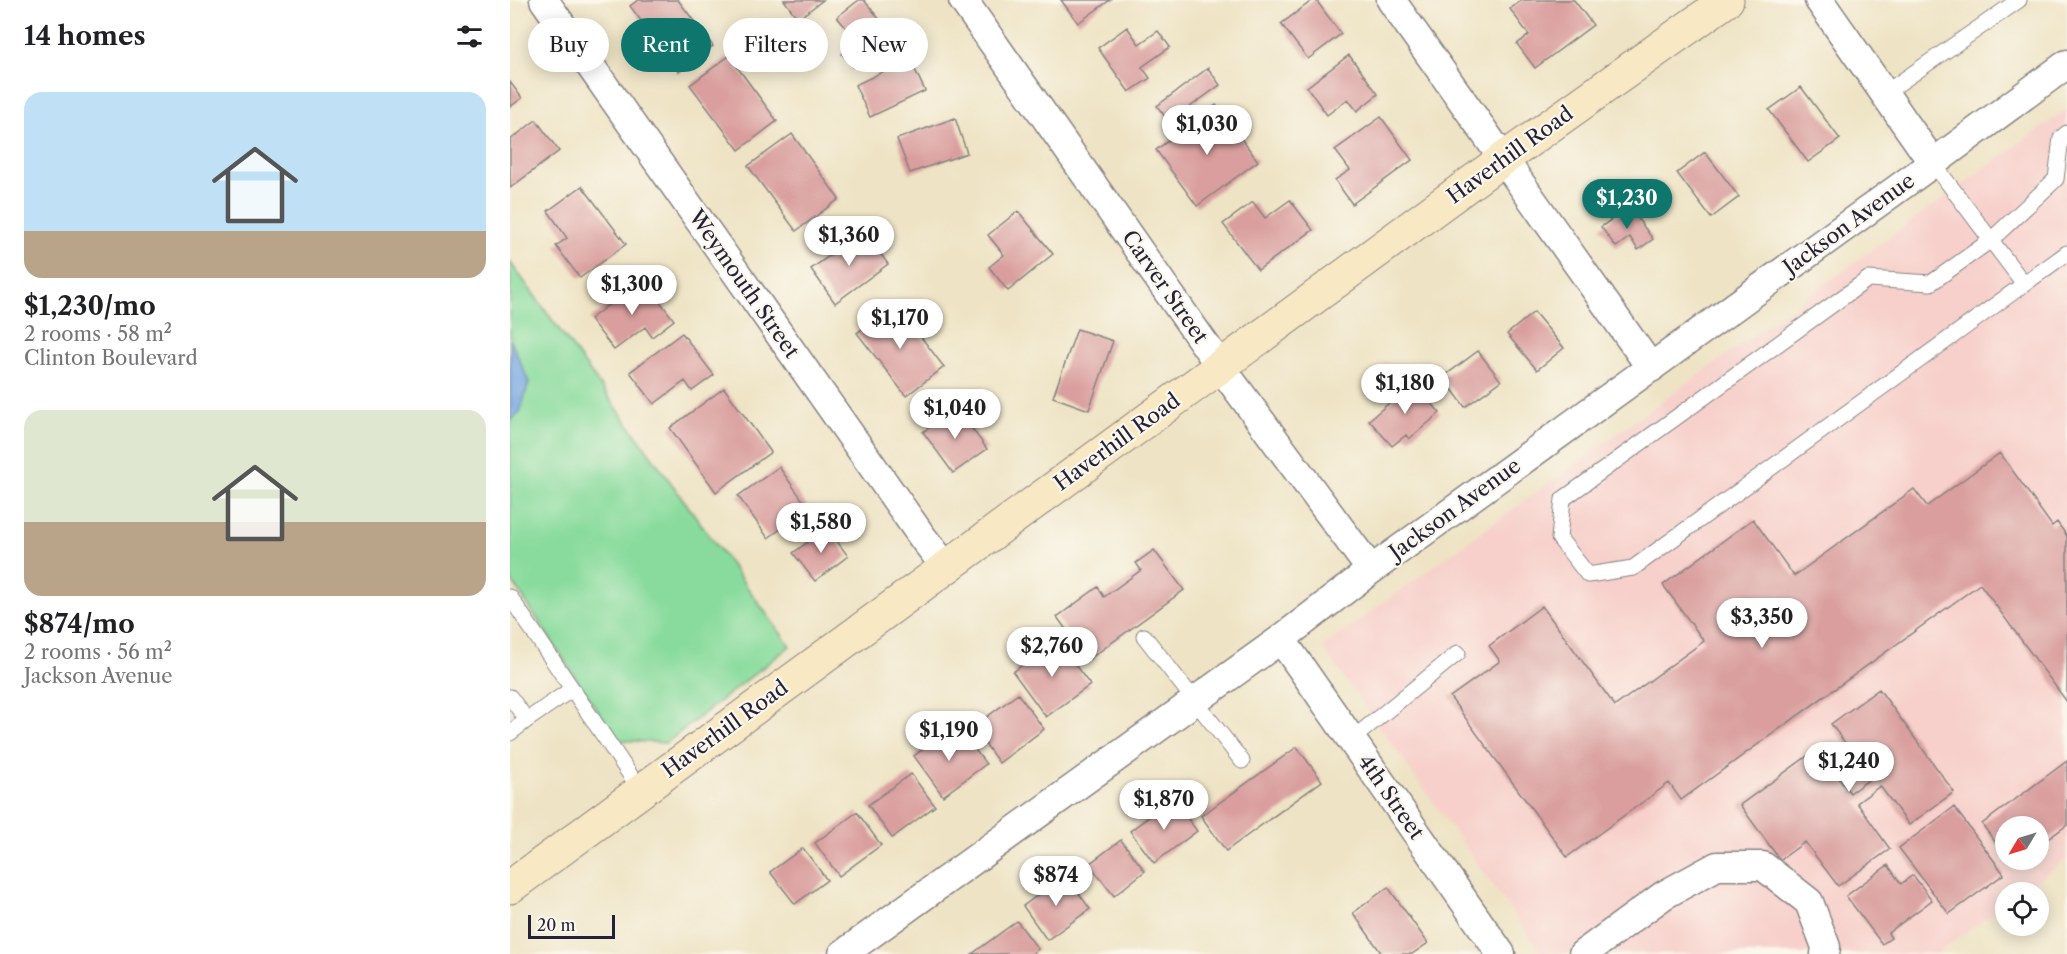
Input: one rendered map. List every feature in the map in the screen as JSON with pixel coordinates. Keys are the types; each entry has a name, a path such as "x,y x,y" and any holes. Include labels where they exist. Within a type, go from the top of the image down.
{"street":[{"name":"Weymouth Street","path":"543,0 923,538 946,567"},
{"name":"Carver Street","path":"963,0 1220,366 1371,570"},
{"path":"1391,0 1650,368"},
{"name":"Haverhill Road","path":"510,887 1502,160 1727,0"},
{"path":"1820,0 1934,163"},
{"name":"Jackson Avenue","path":"843,954 1281,639 1371,570 1934,163 2067,64"},
{"name":"4th Street","path":"1281,639 1501,954"},
{"path":"1583,954 1664,895 1717,866 1763,866 1809,902 1826,947 1825,954"}],"lane":[{"path":"1885,93 2019,0"},
{"path":"2067,133 2061,138 2056,179 1991,240 1931,283 1868,279 1563,499 1559,538 1588,575 1633,568 2067,253"},
{"path":"1934,163 2024,284"},
{"path":"510,597 641,791"},
{"path":"1144,636 1242,761"},
{"path":"1351,740 1458,653"},
{"path":"510,733 573,689"},
{"path":"510,697 527,720"}],"shaded area":[{"path":"2067,109 2067,859 2035,882 1995,882 1995,911 1936,954 1542,954 1322,647"}],"green space":[{"path":"510,262 790,646 666,743 617,740 510,578"}],"water":[{"path":"510,339 529,382 520,412 510,420"}],"building":[{"path":"638,0 678,0 692,18 639,18 630,6"},
{"path":"784,0 823,0 799,18"},
{"path":"859,0 864,0 878,18 840,18 840,21 837,17"},
{"path":"1061,0 1110,0 1078,23"},
{"path":"1316,0 1341,34 1308,59 1281,24"},
{"path":"1522,0 1574,0 1593,25 1535,68 1517,44 1529,35 1510,9"},
{"path":"1127,27 1139,44 1158,31 1170,47 1142,67 1150,78 1129,92 1098,48"},
{"path":"1349,55 1378,94 1357,111 1348,99 1327,115 1307,87"},
{"path":"723,60 723,72 741,72 777,121 739,150 690,85 707,72 711,72 711,69"},
{"path":"1208,68 1220,85 1169,122 1157,106"},
{"path":"882,72 916,72 925,91 870,117 855,85"},
{"path":"510,82 522,98 510,107"},
{"path":"1801,87 1840,139 1808,162 1769,110"},
{"path":"1216,105 1258,161 1197,206 1156,150"},
{"path":"1381,117 1412,160 1352,204 1335,180 1350,170 1335,150"},
{"path":"955,118 967,153 910,173 897,139"},
{"path":"536,120 559,151 510,188 510,140"},
{"path":"792,134 839,199 796,231 748,166"},
{"path":"1705,152 1739,197 1711,218 1677,173"},
{"path":"582,186 626,244 580,278 556,246 567,238 548,211"},
{"path":"1290,200 1313,230 1258,270 1223,224 1253,202 1265,218"},
{"path":"1629,207 1653,239 1638,250 1630,237 1616,247 1601,227"},
{"path":"1018,211 1053,254 1008,291 989,267 1004,255 988,235"},
{"path":"864,231 888,264 835,303 811,269"},
{"path":"643,279 674,320 652,337 645,327 614,350 590,319"},
{"path":"895,303 944,367 906,396 857,333"},
{"path":"1534,312 1564,348 1537,370 1507,334"},
{"path":"1077,329 1113,341 1089,410 1053,397"},
{"path":"682,333 714,375 692,391 685,381 654,404 630,372"},
{"path":"1478,351 1501,381 1465,407 1443,377"},
{"path":"1414,382 1440,413 1409,439 1406,435 1392,446 1369,420"},
{"path":"724,388 771,452 716,492 670,428"},
{"path":"957,408 987,449 953,473 923,432"},
{"path":"2000,453 2052,526 2057,522 2067,536 2067,702 1980,584 1681,800 1669,783 1567,857 1450,697 1500,661 1489,646 1542,606 1615,706 1704,641 1663,585 1753,519 1794,576 1914,489 1927,506"},
{"path":"779,467 809,509 768,538 738,496"},
{"path":"827,528 848,556 815,581 793,553"},
{"path":"1154,550 1184,590 1088,660 1057,617 1098,587 1104,597 1141,570 1136,563"},
{"path":"1057,640 1090,685 1046,717 1013,672"},
{"path":"1879,689 1954,792 1909,825 1880,786 1857,803 1890,849 1838,886 1805,842 1780,860 1740,805 1817,749 1850,793 1871,778 1831,724"},
{"path":"1018,694 1044,729 999,763 973,727"},
{"path":"943,734 952,745 964,735 986,764 943,796 914,756"},
{"path":"1297,747 1322,781 1226,851 1201,816"},
{"path":"2067,761 2067,825 2049,838 2049,816 1995,816 1995,842 1982,824"},
{"path":"911,774 935,806 892,838 868,805"},
{"path":"1173,799 1197,831 1154,863 1130,831"},
{"path":"1954,807 1995,862 1995,870 2001,870 2004,874 1949,914 1899,848"},
{"path":"857,812 881,845 839,876 815,843"},
{"path":"1121,840 1145,871 1114,896 1089,864"},
{"path":"803,848 827,880 795,904 770,872"},
{"path":"1888,865 1901,884 1913,875 1932,900 1888,933 1891,938 1882,944 1846,896"},
{"path":"1066,875 1090,909 1047,940 1023,906"},
{"path":"1388,887 1428,943 1412,954 1382,954 1353,913"},
{"path":"1017,921 1038,949 1031,954 972,954"}]}
